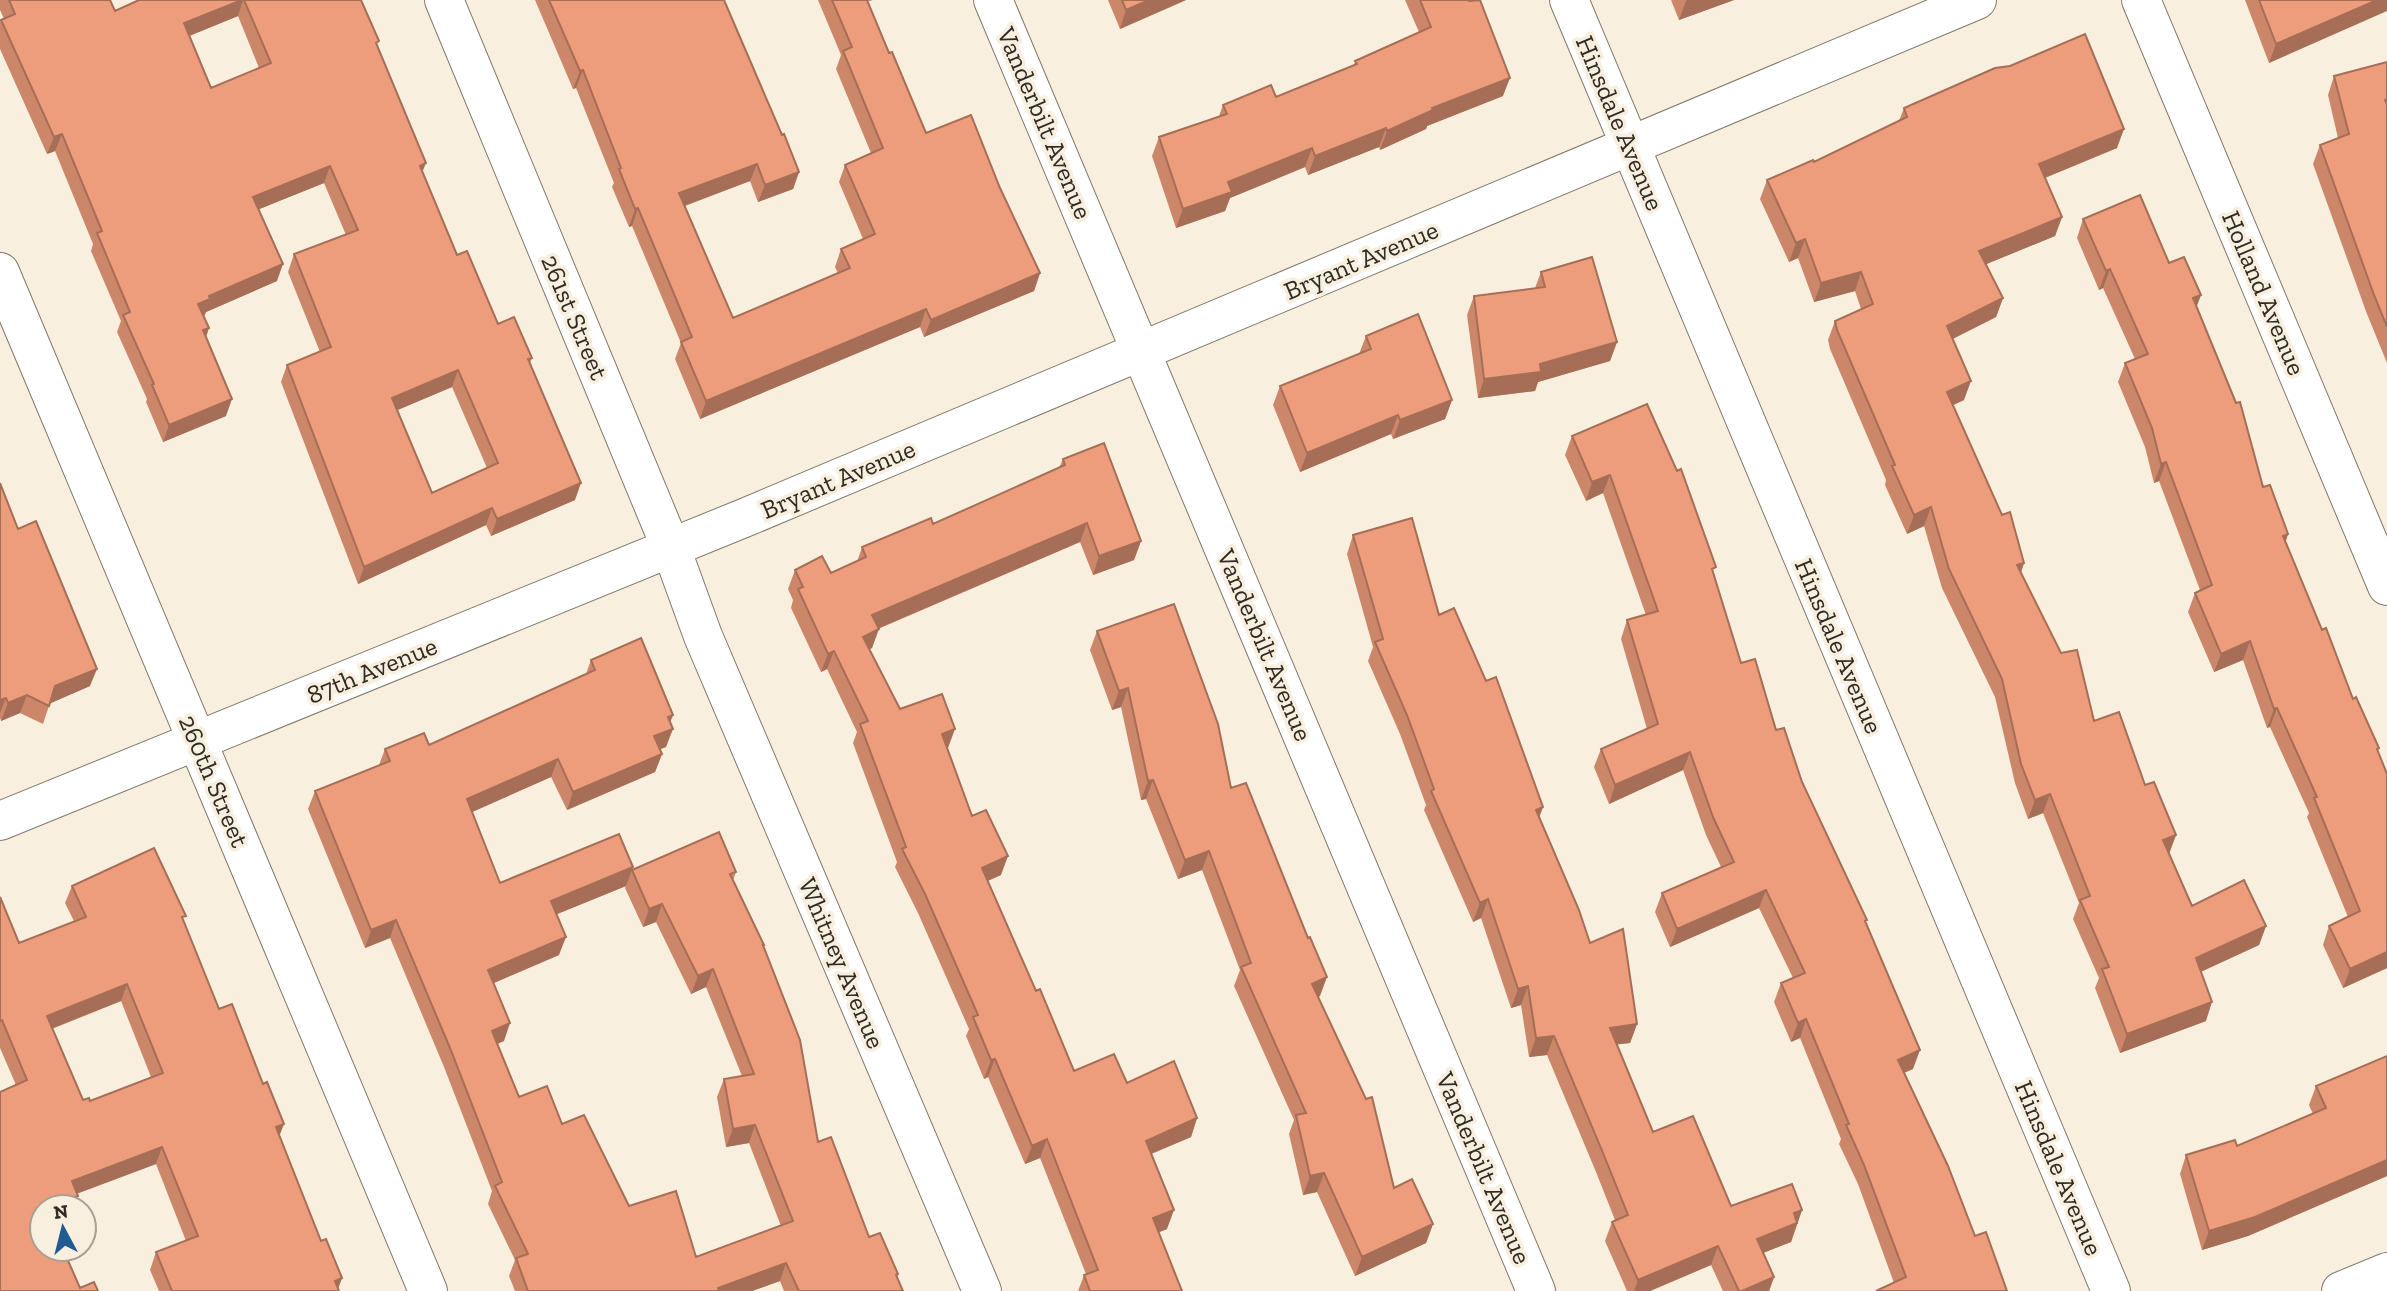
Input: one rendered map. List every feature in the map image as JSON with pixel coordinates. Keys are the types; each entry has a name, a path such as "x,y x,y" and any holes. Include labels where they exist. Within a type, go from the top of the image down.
{"street":[{"name":"261st Street","path":"444,0 671,548 703,636"},
{"name":"Vanderbilt Avenue","path":"993,0 1536,1291"},
{"name":"Hinsdale Avenue","path":"1569,0 2111,1291"},
{"name":"Bryant Avenue","path":"744,519 1977,0"},
{"name":"Holland Avenue","path":"2141,0 2387,586"},
{"name":"260th Street","path":"0,271 428,1291"},
{"name":"87th Avenue","path":"0,821 744,519"},
{"name":"Whitney Avenue","path":"703,636 982,1291"},
{"path":"2341,1291 2387,1272"}],"building":[{"path":"9,0 110,0 115,11 139,0 242,0 184,23 211,88 271,63 244,0 361,0 426,163 420,166 457,255 467,251 498,324 514,317 532,358 528,359 581,483 497,519 492,508 364,567 287,365 331,347 294,254 358,230 330,166 253,197 283,264 209,296 210,299 198,304 209,328 203,330 232,399 169,425 123,315 130,312 97,233 102,231 62,134 54,137 1,20 15,14","holes":["458,370 498,463 432,493 392,398"]},
{"path":"549,0 724,0 799,172 765,185 757,164 679,193 733,318 850,268 841,249 875,234 845,165 883,148 843,51 852,47 832,0 867,0 926,133 971,115 1000,188 1040,273 931,320 926,309 706,401 681,342 692,337 638,208 635,209 583,70 580,71"},
{"path":"1122,0 1149,0 1126,10"},
{"path":"1420,0 1480,0 1510,78 1432,108 1433,110 1387,131 1386,128 1315,156 1312,148 1228,182 1232,192 1183,209 1159,137 1227,114 1223,105 1271,85 1276,97 1357,64 1355,61 1431,27"},
{"path":"2259,0 2377,0 2276,44"},
{"path":"2085,34 2124,129 2039,164 2062,217 1979,251 2003,298 1947,326 1971,381 1947,392 2002,515 2010,512 2024,563 2017,565 2061,653 2077,650 2094,721 2119,712 2145,785 2154,782 2176,835 2163,840 2192,906 2244,880 2266,926 2196,958 2212,1002 2127,1034 2102,969 2109,967 2080,900 2090,896 2050,794 2035,800 2021,764 2002,679 1949,569 1931,507 1914,515 1837,330 1835,321 1873,304 1861,272 1821,283 1805,239 1796,243 1767,180 1813,160 1814,162 1907,117 1904,108 1995,68 2010,66"},
{"path":"2387,62 2387,327 2320,145 2349,134 2334,76"},
{"path":"2140,195 2169,263 2184,257 2201,295 2193,298 2236,403 2240,402 2263,487 2270,485 2288,534 2283,536 2322,630 2326,628 2353,699 2356,697 2379,748 2377,749 2387,774 2387,952 2350,969 2329,926 2360,911 2314,798 2317,797 2277,708 2274,709 2250,641 2221,654 2195,593 2212,585 2166,462 2161,464 2152,428 2125,363 2148,354 2110,269 2106,271 2083,219"},
{"path":"1592,257 1617,342 1540,364 1541,372 1484,379 1474,296 1545,287 1541,272"},
{"path":"1418,314 1452,400 1400,420 1398,415 1307,453 1280,386 1371,349 1366,336"},
{"path":"1647,404 1677,471 1681,469 1716,567 1712,569 1741,663 1755,659 1776,730 1784,728 1802,782 1867,920 1865,921 1920,1050 1898,1060 1948,1166 1975,1236 1986,1232 2007,1291 1876,1291 1906,1277 1846,1125 1849,1124 1806,1019 1798,1023 1781,983 1805,973 1766,890 1677,929 1662,893 1734,862 1713,817 1690,752 1615,785 1601,749 1658,724 1627,620 1658,611 1610,475 1592,482 1572,436"},
{"path":"1104,443 1141,541 1099,556 1087,523 872,615 879,629 863,637 900,709 942,694 955,729 942,734 972,816 986,810 1008,856 982,868 1036,991 1040,989 1074,1071 1114,1054 1127,1083 1174,1061 1197,1118 1146,1141 1174,1210 1153,1218 1182,1291 1090,1291 1084,1275 1098,1270 1047,1139 1032,1146 995,1059 991,1060 973,1017 978,1015 925,894 902,849 906,847 860,724 868,721 834,651 828,654 798,589 803,587 795,570 822,556 831,573 866,557 862,547 931,518 933,524 1065,465 1063,459"},
{"path":"0,483 18,529 36,521 97,669 55,686 49,706 27,695 8,703 6,698 0,700"},
{"path":"1412,518 1439,615 1454,608 1486,681 1496,677 1543,807 1536,810 1579,910 1590,943 1623,929 1637,1024 1610,1028 1653,1132 1693,1116 1731,1206 1792,1184 1802,1210 1794,1213 1797,1223 1757,1239 1774,1277 1739,1291 1718,1246 1638,1280 1612,1222 1628,1215 1603,1153 1554,1036 1536,1038 1528,986 1518,989 1488,899 1480,903 1431,791 1434,789 1407,715 1375,642 1383,639 1353,535"},
{"path":"1174,604 1218,724 1231,788 1246,783 1308,938 1310,937 1327,977 1312,984 1366,1099 1372,1097 1394,1188 1412,1179 1433,1224 1362,1257 1324,1173 1310,1176 1296,1115 1306,1113 1241,967 1251,963 1209,851 1185,860 1153,780 1148,781 1128,688 1119,691 1097,631"},
{"path":"641,638 673,715 668,717 673,729 654,736 662,754 573,792 558,759 467,799 500,883 619,834 633,867 551,901 566,937 488,970 510,1023 492,1031 519,1097 547,1086 562,1124 584,1115 629,1206 676,1191 696,1257 793,1221 755,1125 733,1129 724,1079 754,1074 713,969 698,976 662,904 649,909 632,870 719,832 736,872 730,874 764,945 800,1040 818,1142 831,1137 869,1237 880,1233 903,1291 799,1291 786,1263 718,1288 719,1291 528,1291 516,1258 528,1254 495,1186 502,1182 396,920 371,930 315,791 390,761 385,749 424,733 429,745 595,670 591,660"},
{"path":"154,848 186,916 182,917 219,1009 232,1004 263,1084 267,1082 284,1124 276,1127 321,1241 326,1239 342,1278 335,1281 339,1291 172,1291 156,1252 198,1236 162,1147 72,1181 77,1193 28,1193 28,1263 69,1263 80,1288 94,1282 98,1291 0,1291 0,1092 27,1080 2,1020 0,1021 0,897 19,943 86,917 72,886","holes":["127,984 163,1073 90,1101 89,1098 83,1100 47,1016"]},
{"path":"2387,1056 2387,1160 2255,1217 2209,1231 2186,1155 2235,1140 2237,1146 2326,1108 2316,1086"}]}
